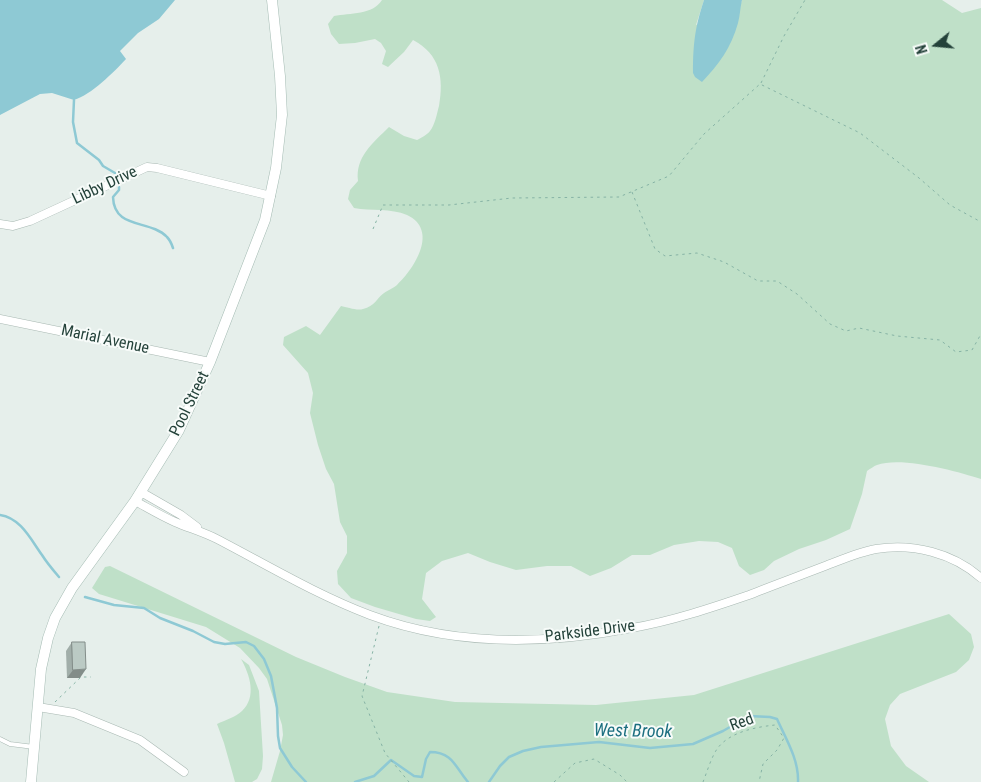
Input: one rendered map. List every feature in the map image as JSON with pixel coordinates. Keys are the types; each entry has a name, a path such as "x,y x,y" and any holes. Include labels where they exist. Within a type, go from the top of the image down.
{"main road":[{"name":"Pool Street","path":"31,782 42,664 55,618 76,582 141,492 179,430 210,362 257,242 271,196 282,116 272,0"}],"street":[{"name":"Libby Drive","path":"0,224 13,226 30,222 147,168 157,168 271,196"},
{"name":"Marial Avenue","path":"0,319 210,362"},
{"name":"Parkside Drive","path":"141,492 202,531 321,593 380,618 436,633 480,639 549,638 608,632 642,626 689,614 866,552 893,548 930,551 957,561 981,578"},
{"name":"Parkside Drive","path":"135,501 175,522 202,531"},
{"path":"38,707 74,713 140,740 184,772"}],"lane":[{"path":"0,739 10,744 34,747"}],"path":[{"path":"373,229 383,205 449,205 512,198 619,197 669,176 704,134 760,84 784,36 805,0"},
{"path":"760,84 860,133 919,178 950,205 981,222"},
{"path":"632,191 655,249 665,256 697,253 724,262 758,280 777,281 797,294 830,324 846,331 859,328 897,336 940,340 956,352 972,350 981,334"},
{"path":"380,618 362,696 385,753 409,782"},
{"path":"59,699 81,677 91,677"},
{"name":"Red","path":"703,782 717,748 732,736 760,727 775,725 784,738 777,750 762,764 759,782"},
{"path":"554,782 575,763 594,759 628,782"}],"green space":[{"path":"382,0 704,0 696,25 741,3 742,0 942,0 962,13 981,8 981,479 914,463 900,462 876,465 867,471 862,494 850,529 799,549 774,561 764,570 750,575 739,566 732,548 718,542 699,541 674,545 650,555 632,555 611,568 590,576 571,566 547,566 516,570 468,553 442,561 426,573 422,599 436,617 430,621 416,619 351,598 338,584 337,571 347,553 347,536 340,522 334,484 326,469 310,413 313,393 308,373 283,345 284,337 306,326 320,335 341,306 358,310 370,306 404,278 417,259 421,249 423,239 421,230 416,222 407,215 394,211 354,208 348,199 350,190 358,181 359,165 362,158 377,139 389,127 404,136 417,140 427,134 432,128 439,106 441,86 438,68 429,52 413,40 404,52 388,67 382,64 386,51 381,43 375,39 339,44 331,34 328,24 334,16 367,11 378,5"},
{"path":"110,566 296,657 345,677 387,692 455,702 596,705 694,695 949,614 971,634 974,647 969,660 956,672 900,694 890,705 885,719 891,746 906,766 929,782 271,782 280,751 283,735 282,725 267,679 259,668 240,648 206,627 99,594 92,588 105,567"},
{"path":"241,659 249,665 259,691 262,769 257,779 252,782 235,782 217,724 234,717 247,705 251,693 247,672"}],"water":[{"path":"0,0 175,0 159,19 138,33 120,51 126,59 88,93 74,100 52,93 40,94 0,115"},
{"path":"704,0 742,0 738,23 732,40 719,62 702,82 693,73 693,63 698,19"}],"building":[{"path":"72,642 85,642 86,669 73,670"}],"waterway":[{"path":"74,100 73,122 77,143 99,160 103,166 115,173"},
{"path":"119,187 119,190 113,197 119,215 134,223 160,231 168,238 173,248"},
{"name":"West Brook","path":"0,515 14,520 20,525 59,577"},
{"name":"West Brook","path":"85,597 114,605 144,608 160,618 193,631 214,642 225,644 246,642 254,646 264,659 271,676 277,708 280,748 292,767 306,782"},
{"name":"West Brook","path":"489,782 509,757 523,751 541,747 599,742 650,748 693,744 723,731 749,716 777,719 794,758 798,782"},
{"name":"West Brook","path":"355,782 374,776 391,760 414,776 422,777 426,759 430,752 444,755 453,761 468,782"}]}
